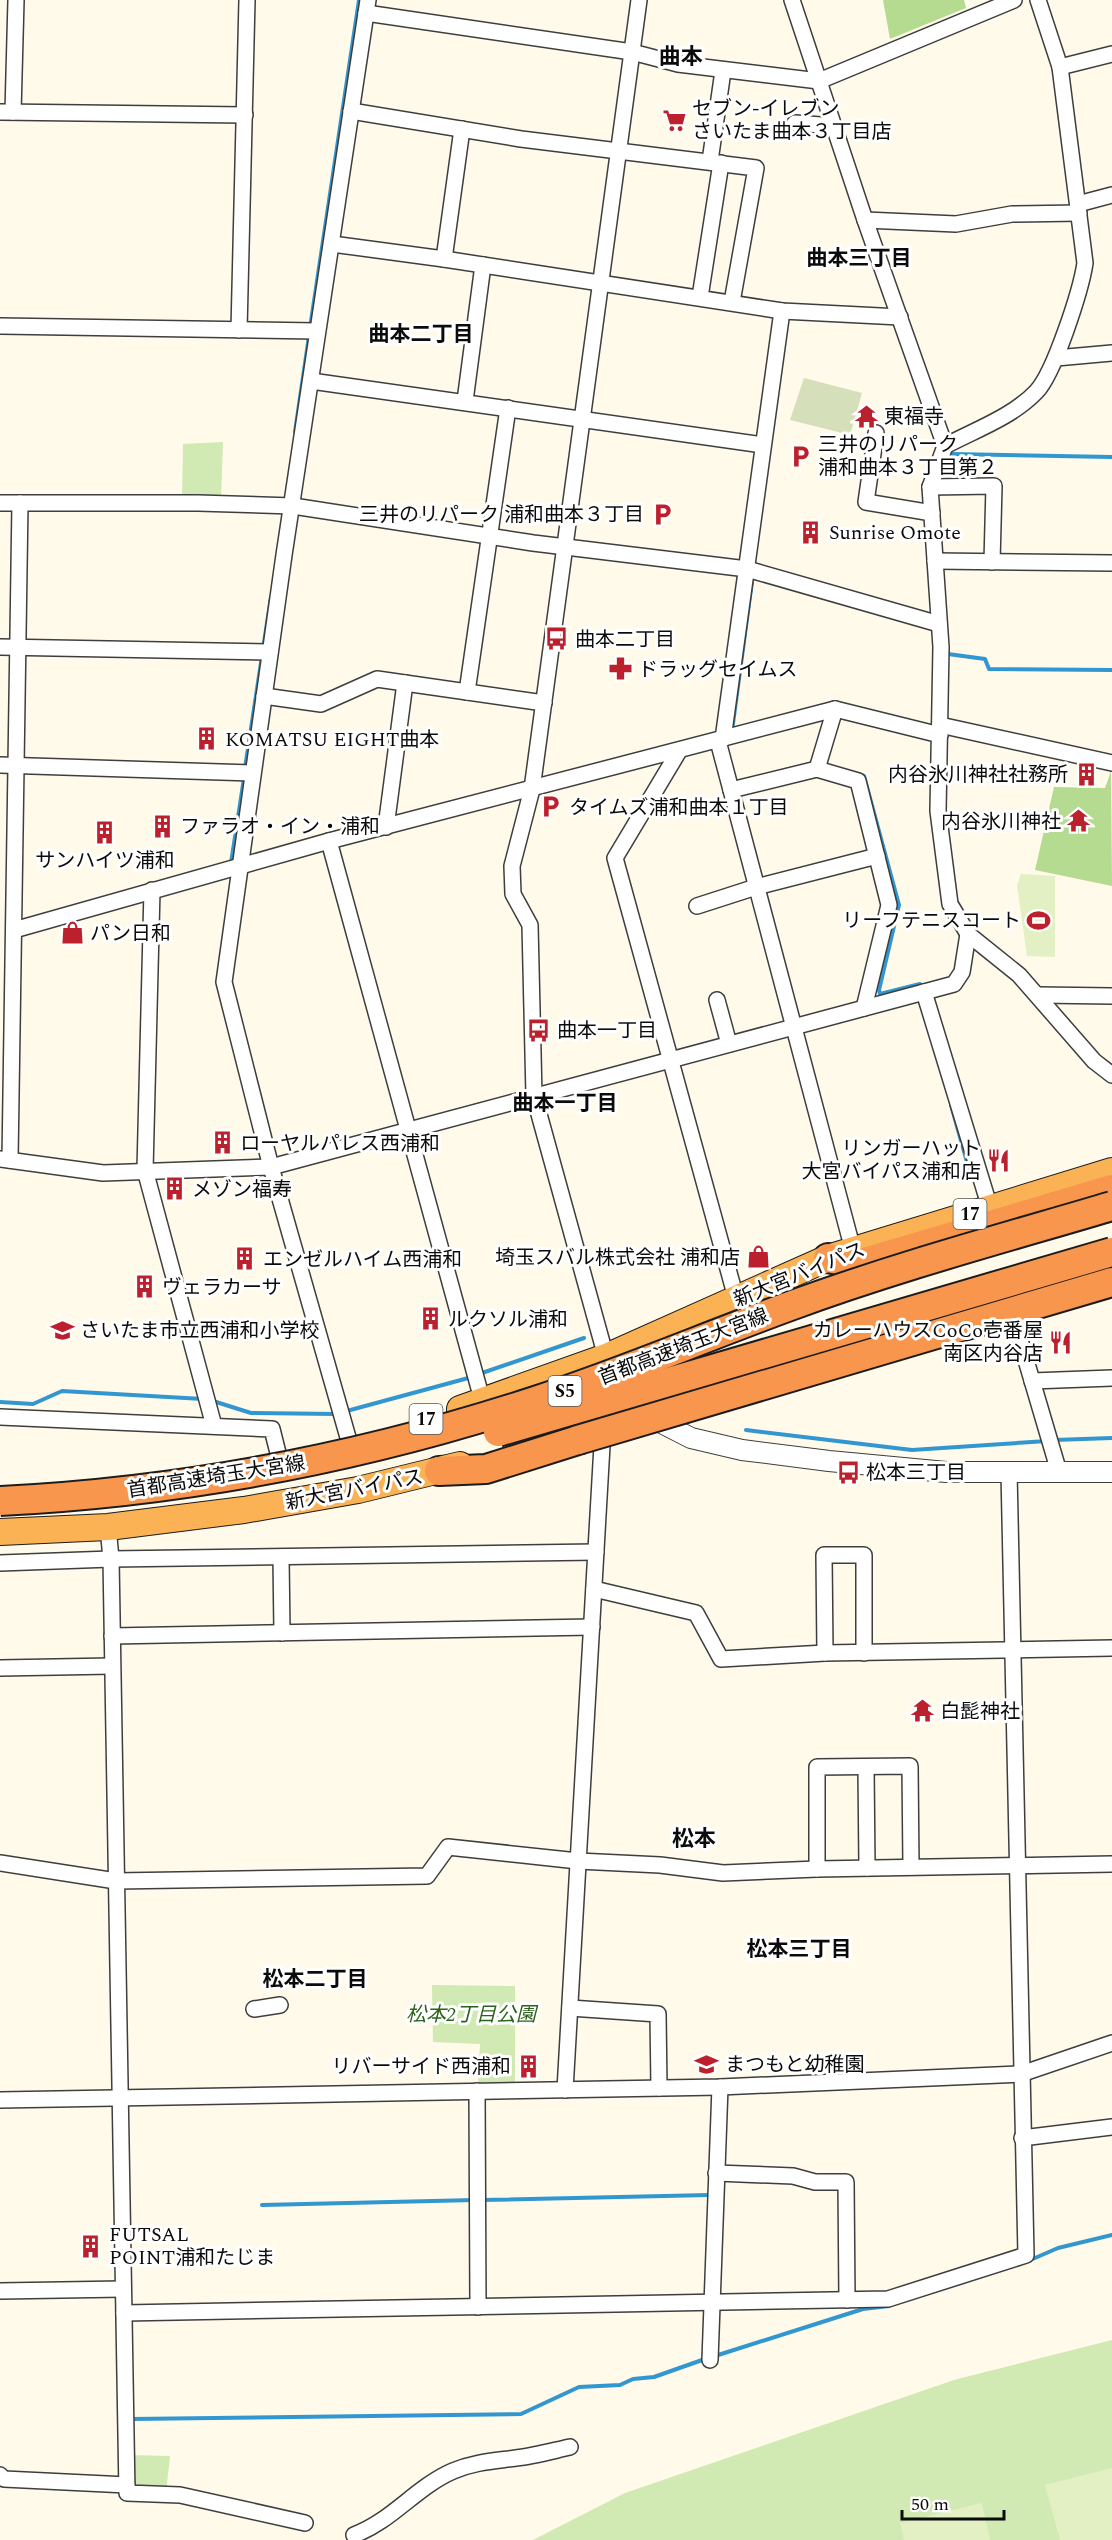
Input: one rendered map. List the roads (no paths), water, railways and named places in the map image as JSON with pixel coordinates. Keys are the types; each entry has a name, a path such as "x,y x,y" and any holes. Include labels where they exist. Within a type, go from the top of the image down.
{"highway":[{"name":"新大宮バイパス","path":"0,1488 73,1485 279,1457 344,1422 478,1384 606,1357 736,1298 841,1254 1112,1171"},
{"name":"17","path":"841,1254 858,1264 1112,1189"},
{"name":"首都高速埼玉大宮線","path":"0,1501 44,1499 206,1481 281,1468 432,1432 536,1401 885,1273 1112,1206"},
{"name":"首都高速埼玉大宮線","path":"0,1517 128,1509 207,1499 356,1470 549,1418 1112,1252"},
{"name":"新大宮バイパス","path":"0,1532 108,1527 244,1510 358,1490 439,1472 1112,1268"},
{"path":"439,1472 486,1469 1112,1282"}],"street":[{"path":"16,0 6,112 245,115"},
{"path":"239,330 247,0"},
{"path":"639,0 532,789 512,866 513,894 530,925 534,1096 606,1357 639,1412 691,1438 742,1450 946,1472 1112,1472"},
{"path":"792,0 865,220 945,446 930,487 939,624 938,811 950,904 968,934 1019,975 1094,1061 1112,1075"},
{"path":"344,1422 271,1167 224,982 252,773 367,7 632,52 678,64 819,81 1014,0"},
{"path":"945,446 1015,410 1038,391 1056,358 1082,281 1085,263 1060,67 1038,0"},
{"path":"1060,67 1112,54"},
{"path":"700,297 716,162 723,71"},
{"path":"351,111 462,129 756,168 732,302"},
{"path":"795,123 834,126"},
{"path":"444,259 462,129"},
{"path":"865,220 956,224 1012,213 1078,209 1112,195"},
{"path":"332,244 782,311 900,317"},
{"path":"465,401 483,265"},
{"path":"782,311 721,740 731,790 793,1027 841,1254"},
{"path":"0,326 317,331"},
{"path":"1056,358 1112,353"},
{"path":"311,381 763,445"},
{"path":"467,692 508,408"},
{"path":"876,433 866,502 932,513"},
{"path":"930,487 994,486 992,562"},
{"path":"0,503 293,506 565,547 747,569 939,624"},
{"path":"20,503 14,930 5,1160 103,1173 271,1167 954,984 962,972 968,934"},
{"path":"935,561 1112,563"},
{"path":"0,647 270,652"},
{"path":"264,696 321,704 377,679 544,703"},
{"path":"386,827 405,683"},
{"path":"817,769 835,710"},
{"path":"14,930 328,842 835,710 1112,763"},
{"path":"679,751 615,858 736,1298"},
{"path":"0,765 252,773"},
{"path":"731,790 817,769 858,781 889,905 864,1008"},
{"path":"328,842 478,1384"},
{"path":"697,906 756,887 877,856"},
{"path":"153,890 145,1170 214,1426"},
{"path":"924,992 990,1208"},
{"path":"1038,995 1112,996"},
{"path":"717,1000 729,1044"},
{"path":"1008,1300 1059,1472"},
{"path":"1032,1381 1112,1378"},
{"path":"691,1438 684,1423 685,1412 709,1390"},
{"path":"0,1417 272,1429 279,1457"},
{"path":"565,2090 604,1422"},
{"path":"124,2313 888,2299 1026,2254 1009,1472"},
{"path":"108,1527 111,1559 127,2493 180,2495 305,2523"},
{"path":"0,1563 111,1559 596,1552"},
{"path":"825,1653 824,1555 864,1555 864,1653"},
{"path":"281,1557 282,1633"},
{"path":"594,1589 696,1613 721,1659 825,1653 1112,1648"},
{"path":"112,1636 592,1627"},
{"path":"0,1668 112,1666"},
{"path":"817,1869 817,1767 910,1766 911,1867"},
{"path":"866,1767 867,1868"},
{"path":"0,1863 116,1881 427,1876 448,1847 578,1861 660,1865 723,1873 817,1869 1112,1864"},
{"path":"254,2009 280,2004"},
{"path":"570,2008 658,2014 659,2088"},
{"path":"0,2100 720,2087 1021,2074 1112,2043"},
{"path":"710,2360 720,2087"},
{"path":"477,2091 478,2307"},
{"path":"1022,2138 1112,2127"},
{"path":"716,2173 793,2176 815,2182 846,2182 847,2300"},
{"path":"0,2291 123,2289"},
{"path":"354,2535 376,2526 425,2486 453,2471 483,2461 519,2458 570,2447"},
{"path":"0,2475 4,2479 127,2485"}],"waterway":[{"path":"310,328 359,0"},
{"path":"295,432 309,336"},
{"path":"952,454 1112,457"},
{"path":"732,731 753,574"},
{"path":"263,649 271,597"},
{"path":"948,654 985,659 989,669 1112,670"},
{"path":"245,768 262,656"},
{"path":"859,774 864,776 899,905 879,990 880,994 920,984 920,988"},
{"path":"231,863 244,778"},
{"path":"951,1105 972,1180"},
{"path":"479,1374 584,1338"},
{"path":"343,1412 472,1377"},
{"path":"0,1402 33,1404 62,1391 203,1399"},
{"path":"213,1401 251,1413 336,1414"},
{"path":"746,1430 912,1450 1047,1441"},
{"path":"1054,1440 1112,1438"},
{"path":"482,2200 709,2195"},
{"path":"262,2205 475,2200"},
{"path":"1028,2261 1058,2248 1112,2235"},
{"path":"715,2356 863,2309 889,2306"},
{"path":"131,2419 521,2414 579,2387 620,2385 633,2379 654,2377 705,2359"}],"place":[{"name":"セブン-イレブン さいたま曲本３丁目店","path":"674,120"},
{"name":"東福寺","path":"866,416"},
{"name":"三井のリパーク 浦和曲本３丁目第２","path":"800,456"},
{"name":"三井のリパーク 浦和曲本３丁目","path":"662,514"},
{"name":"Sunrise Omote","path":"811,532"},
{"name":"曲本二丁目","path":"557,639"},
{"name":"ドラッグセイムス","path":"620,669"},
{"name":"KOMATSU EIGHT曲本","path":"207,739"},
{"name":"内谷氷川神社社務所","path":"1086,774"},
{"name":"タイムズ浦和曲本１丁目","path":"551,807"},
{"name":"内谷氷川神社","path":"1079,821"},
{"name":"ファラオ・イン・浦和","path":"162,826"},
{"name":"サンハイツ浦和","path":"105,832"},
{"name":"リーフテニスコート","path":"1039,920"},
{"name":"パン日和","path":"72,933"},
{"name":"曲本一丁目","path":"539,1030"},
{"name":"ローヤルパレス西浦和","path":"222,1143"},
{"name":"リンガーハット 大宮バイパス浦和店","path":"999,1160"},
{"name":"メゾン福寿","path":"174,1189"},
{"name":"埼玉スバル株式会社 浦和店","path":"758,1257"},
{"name":"エンゼルハイム西浦和","path":"245,1259"},
{"name":"ヴェラカーサ","path":"144,1287"},
{"name":"ルクソル浦和","path":"430,1319"},
{"name":"さいたま市立西浦和小学校","path":"62,1330"},
{"name":"カレーハウスCoCo壱番屋 南区内谷店","path":"1061,1342"},
{"name":"松本三丁目","path":"848,1472"},
{"name":"白髭神社","path":"922,1711"},
{"name":"まつもと幼稚園","path":"707,2064"},
{"name":"リバーサイド西浦和","path":"529,2066"},
{"name":"FUTSAL POINT浦和たじま","path":"91,2246"}],"district":[{"name":"曲本","path":"681,56"},
{"name":"曲本三丁目","path":"859,258"},
{"name":"曲本二丁目","path":"421,334"},
{"name":"曲本一丁目","path":"565,1103"},
{"name":"松本","path":"694,1838"},
{"name":"松本三丁目","path":"799,1949"},
{"name":"松本二丁目","path":"315,1979"}],"park label":[{"name":"松本2丁目公園","path":"471,2014"}]}
